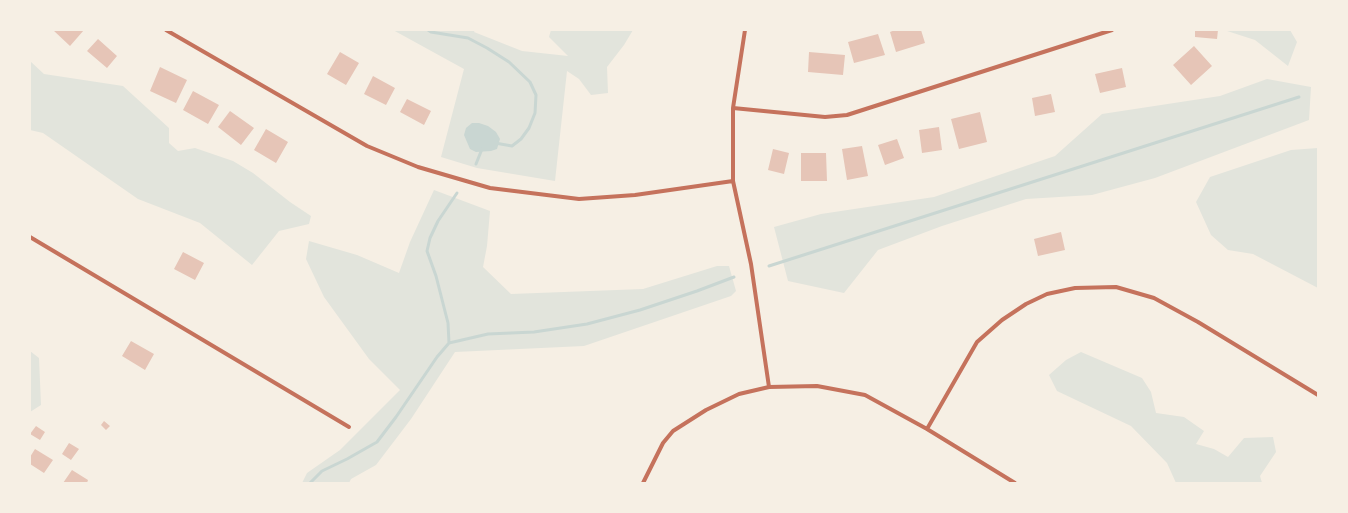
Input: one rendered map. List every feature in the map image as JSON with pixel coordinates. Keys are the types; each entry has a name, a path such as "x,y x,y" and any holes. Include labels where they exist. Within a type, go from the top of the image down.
{"street":[{"path":"166,30 366,146 418,168 490,188 579,199 635,196 733,182"},
{"path":"745,30 733,108 733,182 751,264 769,387"},
{"path":"733,108 825,117 847,115 1112,30"},
{"path":"30,237 349,427"},
{"path":"927,429 977,342 1002,320 1026,304 1047,294 1075,288 1116,287 1154,298 1198,322 1318,395"},
{"path":"643,483 663,443 673,431 706,410 739,394 769,387 818,386 865,395 927,429 1015,483"}],"shaded area":[{"path":"393,30 475,30 474,32 522,51 568,56 549,37 551,30 633,30 624,45 607,67 608,93 591,95 579,79 567,71 555,181 477,168 441,157 464,69"},
{"path":"1224,30 1290,30 1297,42 1288,66 1255,40"},
{"path":"30,61 44,74 123,86 169,128 169,143 178,151 195,148 233,161 253,173 290,202 311,216 309,224 279,231 252,265 200,223 138,199 43,133 30,130"},
{"path":"1267,79 1311,87 1309,120 1155,178 1092,195 1026,199 942,226 878,250 844,293 788,281 774,227 821,214 934,197 1055,156 1102,114 1220,96"},
{"path":"472,123 479,123 488,126 496,132 500,139 497,149 476,152 470,149 464,135 466,128"},
{"path":"1318,148 1318,288 1253,254 1228,250 1211,235 1196,202 1210,177 1291,150"},
{"path":"434,190 490,211 487,246 483,267 511,294 643,289 717,266 729,266 736,291 731,296 584,346 455,352 411,419 376,465 351,479 349,483 302,483 307,473 340,450 400,390 369,359 324,297 306,259 309,241 357,255 399,273 410,242"},
{"path":"30,351 39,358 41,405 30,412"},
{"path":"1081,352 1142,378 1151,392 1156,413 1184,417 1204,431 1196,444 1214,449 1228,457 1244,438 1273,437 1276,452 1260,476 1262,483 1176,483 1167,463 1131,426 1057,391 1049,375 1066,360"}],"building":[{"path":"53,30 84,30 70,46"},
{"path":"895,30 921,30 925,43 896,52 890,32"},
{"path":"1195,30 1218,30 1217,39 1195,37"},
{"path":"878,34 885,55 854,63 848,42"},
{"path":"98,39 117,56 107,68 87,51"},
{"path":"1194,46 1212,66 1191,85 1173,65"},
{"path":"340,52 359,63 346,85 327,74"},
{"path":"809,52 845,55 843,75 808,72"},
{"path":"160,67 187,80 176,103 150,91"},
{"path":"1122,68 1126,87 1100,93 1095,74"},
{"path":"373,76 395,88 386,105 364,94"},
{"path":"193,91 219,105 208,124 183,110"},
{"path":"1051,94 1055,112 1035,116 1032,98"},
{"path":"407,99 431,111 424,125 400,112"},
{"path":"230,111 254,128 241,145 218,127"},
{"path":"980,112 987,142 959,149 951,119"},
{"path":"939,127 942,150 922,153 919,130"},
{"path":"266,129 288,142 276,163 254,150"},
{"path":"897,139 904,158 885,165 878,145"},
{"path":"862,146 868,176 847,180 842,149"},
{"path":"773,149 789,153 784,174 768,170"},
{"path":"801,153 826,153 827,181 801,181"},
{"path":"1061,232 1065,250 1038,256 1034,239"},
{"path":"183,252 204,263 195,280 174,269"},
{"path":"131,341 154,354 145,370 122,356"},
{"path":"104,421 110,426 106,430 101,425"},
{"path":"36,426 45,432 40,440 30,434"},
{"path":"69,443 79,449 71,460 62,454"},
{"path":"35,449 53,460 44,473 30,464 30,457"},
{"path":"72,470 88,480 87,483 63,483"}],"waterway":[{"path":"428,30 431,32 468,38 509,62 530,82 536,95 535,113 529,128 521,139 512,146 495,143"},
{"path":"769,266 1299,97"},
{"path":"476,164 482,149"},
{"path":"449,343 448,323 436,276 427,251 430,238 438,221 457,193"},
{"path":"310,483 322,471 377,442 437,357 449,343 488,334 534,332 587,324 640,310 734,277"}]}
